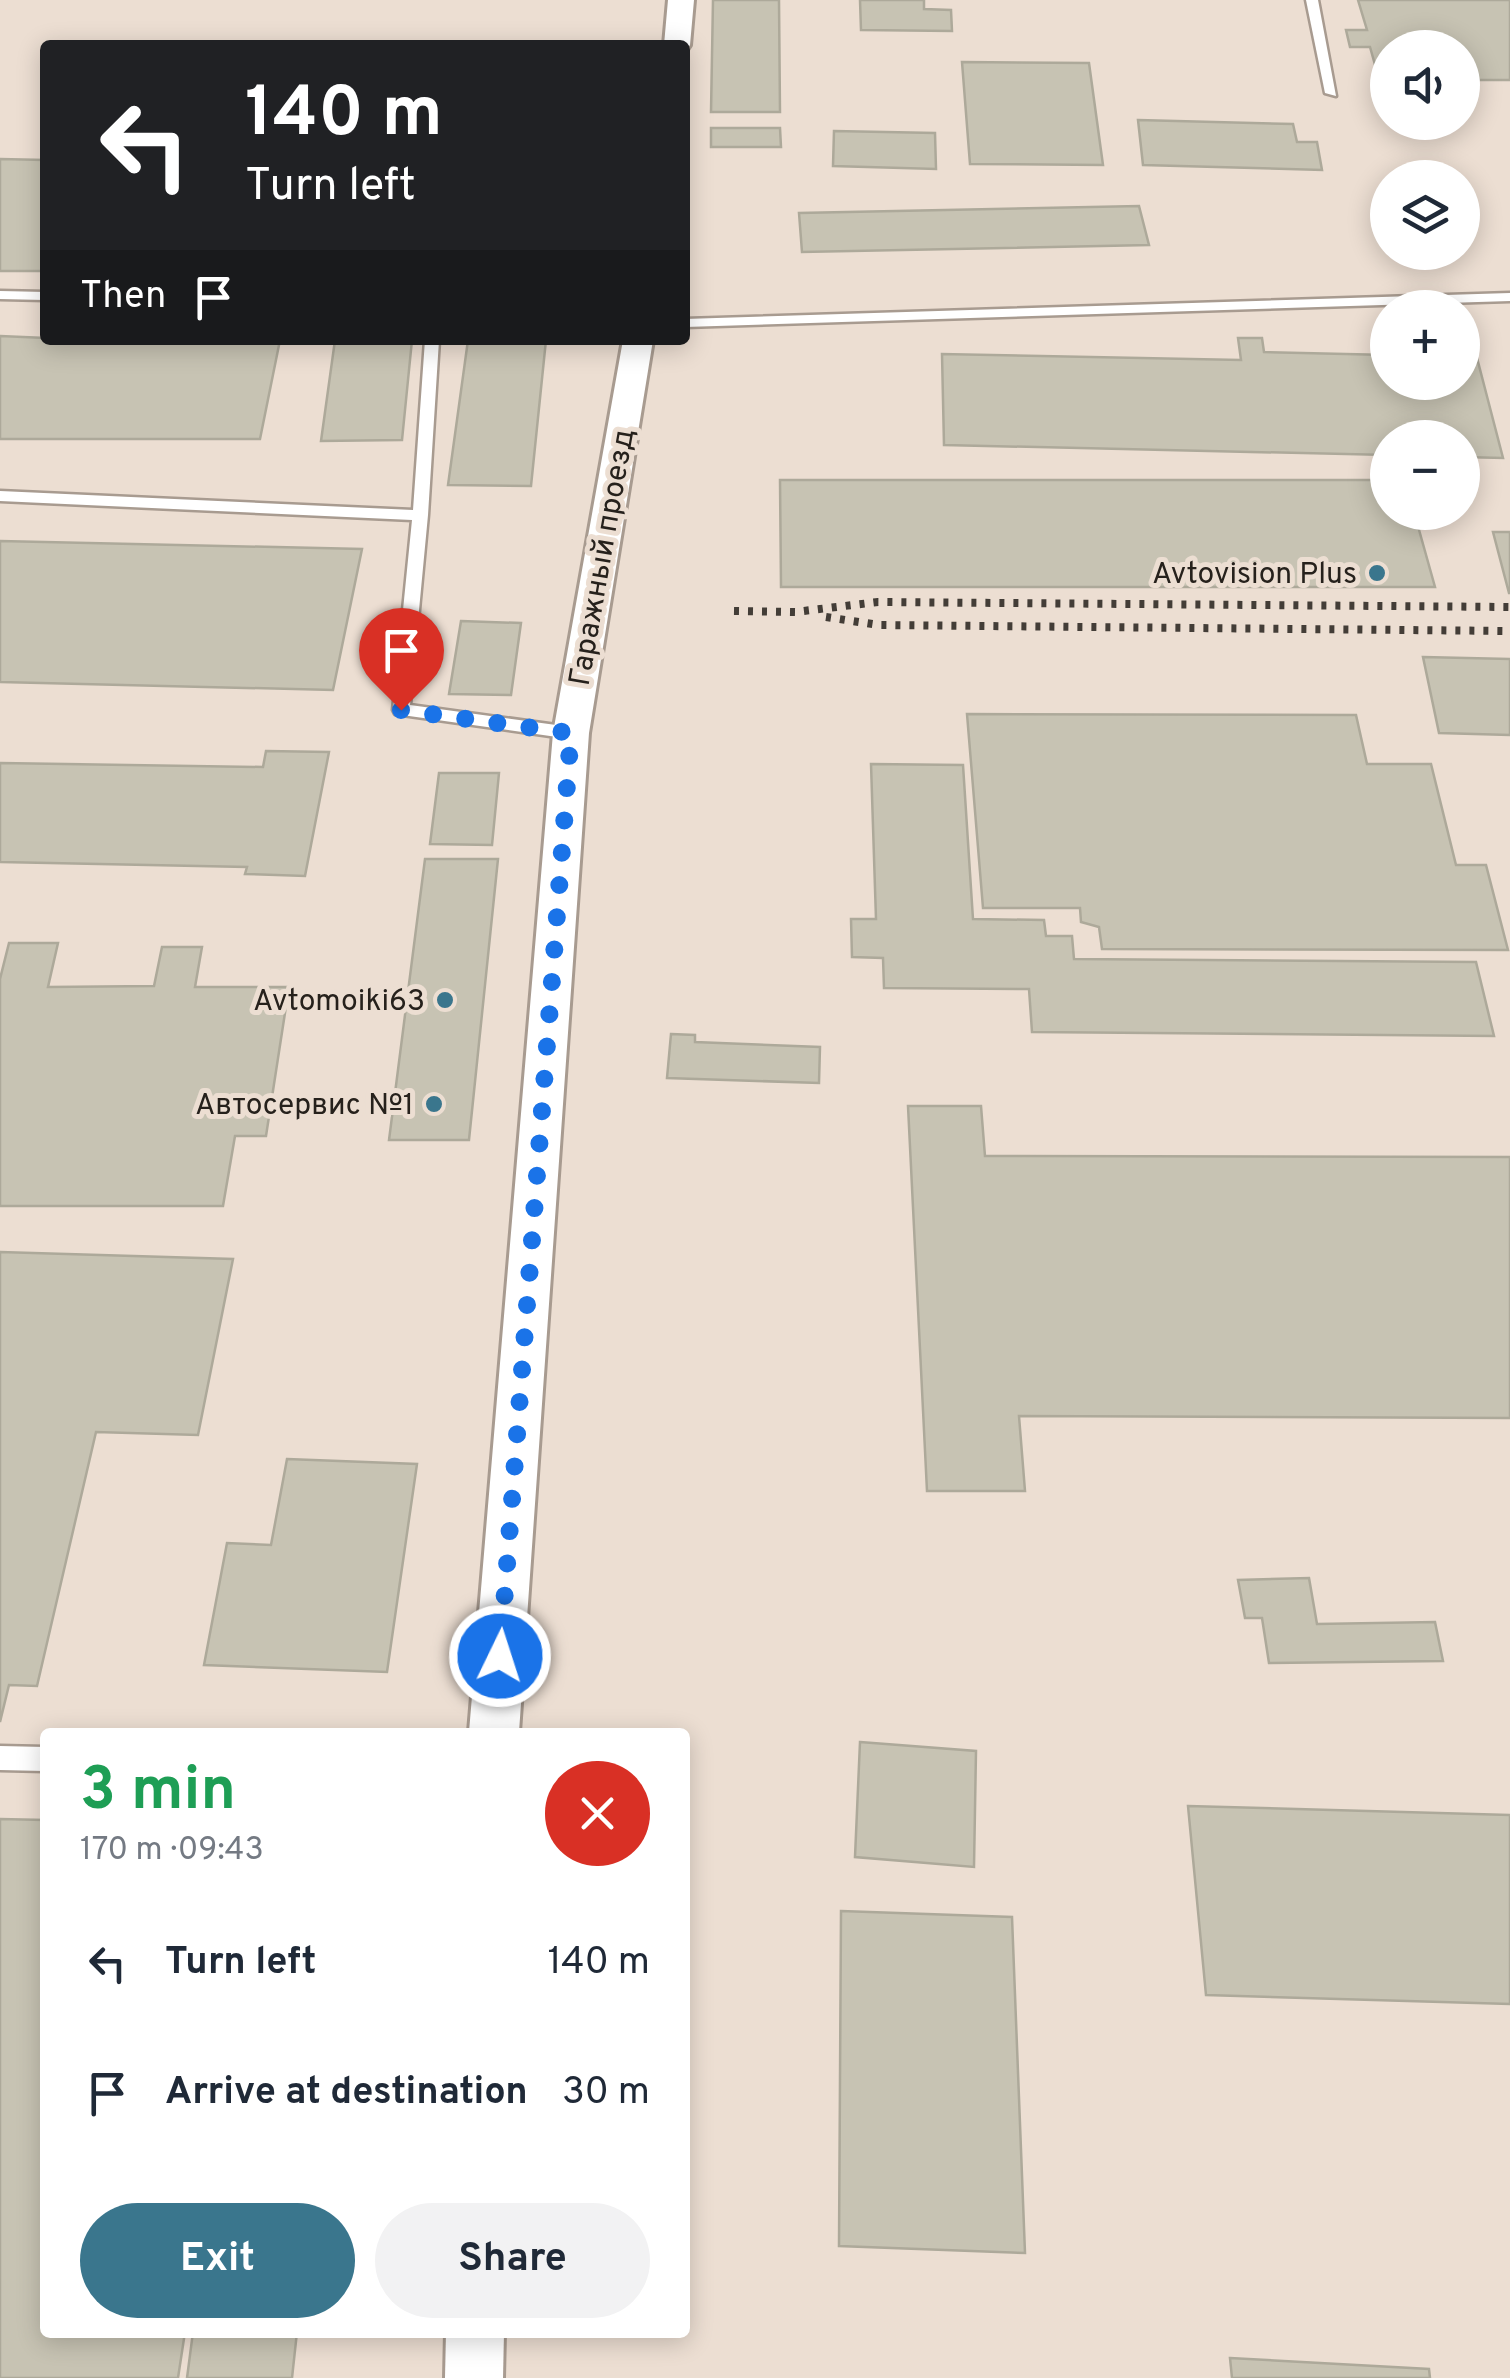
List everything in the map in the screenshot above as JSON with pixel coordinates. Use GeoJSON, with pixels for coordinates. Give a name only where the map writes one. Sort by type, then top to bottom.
{"type":"FeatureCollection","features":[{"type":"Feature","properties":{"kind":"street"},"geometry":{"type":"LineString","coordinates":[[677,40],[681,0]]}},
{"type":"Feature","properties":{"kind":"street","name":"Гаражный проезд"},"geometry":{"type":"LineString","coordinates":[[494,1728],[571,733],[637,345]]}},
{"type":"Feature","properties":{"kind":"street"},"geometry":{"type":"LineString","coordinates":[[474,2378],[475,2338]]}},
{"type":"Feature","properties":{"kind":"lane"},"geometry":{"type":"LineString","coordinates":[[1312,0],[1332,93]]}},
{"type":"Feature","properties":{"kind":"lane"},"geometry":{"type":"LineString","coordinates":[[0,295],[40,296]]}},
{"type":"Feature","properties":{"kind":"lane"},"geometry":{"type":"LineString","coordinates":[[690,323],[1510,297]]}},
{"type":"Feature","properties":{"kind":"lane"},"geometry":{"type":"LineString","coordinates":[[432,345],[401,710],[571,733]]}},
{"type":"Feature","properties":{"kind":"lane"},"geometry":{"type":"LineString","coordinates":[[0,496],[420,514]]}},
{"type":"Feature","properties":{"kind":"lane"},"geometry":{"type":"LineString","coordinates":[[0,1758],[40,1758]]}},
{"type":"Feature","properties":{"kind":"building"},"geometry":{"type":"Polygon","coordinates":[[[713,0],[779,0],[780,112],[711,112],[713,0]]]}},
{"type":"Feature","properties":{"kind":"building"},"geometry":{"type":"Polygon","coordinates":[[[860,0],[924,0],[924,9],[951,10],[952,31],[861,30],[860,0]]]}},
{"type":"Feature","properties":{"kind":"building"},"geometry":{"type":"Polygon","coordinates":[[[1358,0],[1510,0],[1510,80],[1480,80],[1480,30],[1370,30],[1370,47],[1350,47],[1346,30],[1367,30],[1358,0]]]}},
{"type":"Feature","properties":{"kind":"building"},"geometry":{"type":"Polygon","coordinates":[[[962,62],[1089,63],[1103,165],[970,164],[962,62]]]}},
{"type":"Feature","properties":{"kind":"building"},"geometry":{"type":"Polygon","coordinates":[[[1138,120],[1293,124],[1297,142],[1317,142],[1322,170],[1143,165],[1138,120]]]}},
{"type":"Feature","properties":{"kind":"building"},"geometry":{"type":"Polygon","coordinates":[[[711,128],[780,128],[781,147],[711,147],[711,128]]]}},
{"type":"Feature","properties":{"kind":"building"},"geometry":{"type":"Polygon","coordinates":[[[834,131],[935,133],[936,169],[833,166],[834,131]]]}},
{"type":"Feature","properties":{"kind":"building"},"geometry":{"type":"Polygon","coordinates":[[[0,159],[40,160],[40,271],[0,271],[0,159]]]}},
{"type":"Feature","properties":{"kind":"building"},"geometry":{"type":"Polygon","coordinates":[[[1139,206],[1149,245],[802,252],[799,213],[1139,206]]]}},
{"type":"Feature","properties":{"kind":"building"},"geometry":{"type":"Polygon","coordinates":[[[0,336],[40,338],[40,345],[279,345],[260,439],[0,439],[0,336]]]}},
{"type":"Feature","properties":{"kind":"building"},"geometry":{"type":"Polygon","coordinates":[[[1238,338],[1262,338],[1264,352],[1370,355],[1370,400],[1480,400],[1480,369],[1503,458],[1480,457],[1480,420],[1370,420],[1370,455],[944,445],[942,354],[1241,360],[1238,338]]]}},
{"type":"Feature","properties":{"kind":"building"},"geometry":{"type":"Polygon","coordinates":[[[334,345],[412,345],[402,440],[321,441],[334,345]]]}},
{"type":"Feature","properties":{"kind":"building"},"geometry":{"type":"Polygon","coordinates":[[[467,345],[545,345],[531,486],[448,485],[467,345]]]}},
{"type":"Feature","properties":{"kind":"building"},"geometry":{"type":"Polygon","coordinates":[[[780,480],[1370,480],[1370,530],[1419,530],[1435,587],[781,587],[780,480]]]}},
{"type":"Feature","properties":{"kind":"building"},"geometry":{"type":"Polygon","coordinates":[[[1493,532],[1510,532],[1510,593],[1509,593],[1493,532]]]}},
{"type":"Feature","properties":{"kind":"building"},"geometry":{"type":"Polygon","coordinates":[[[0,541],[362,549],[333,690],[0,682],[0,541]]]}},
{"type":"Feature","properties":{"kind":"building"},"geometry":{"type":"Polygon","coordinates":[[[461,621],[521,623],[511,695],[449,694],[461,621]]]}},
{"type":"Feature","properties":{"kind":"building"},"geometry":{"type":"Polygon","coordinates":[[[1423,657],[1510,659],[1510,735],[1439,733],[1423,657]]]}},
{"type":"Feature","properties":{"kind":"building"},"geometry":{"type":"Polygon","coordinates":[[[967,714],[1356,715],[1367,764],[1431,764],[1456,865],[1486,865],[1508,950],[1102,949],[1099,927],[1081,922],[1080,908],[983,908],[967,714]]]}},
{"type":"Feature","properties":{"kind":"building"},"geometry":{"type":"Polygon","coordinates":[[[266,751],[329,752],[305,876],[245,874],[247,867],[0,862],[0,763],[263,767],[266,751]]]}},
{"type":"Feature","properties":{"kind":"building"},"geometry":{"type":"Polygon","coordinates":[[[871,764],[963,765],[973,919],[1044,920],[1046,936],[1072,936],[1074,959],[1476,962],[1494,1036],[1032,1032],[1029,989],[884,988],[883,958],[852,957],[851,919],[876,919],[871,764]]]}},
{"type":"Feature","properties":{"kind":"building"},"geometry":{"type":"Polygon","coordinates":[[[439,773],[499,773],[492,845],[430,844],[439,773]]]}},
{"type":"Feature","properties":{"kind":"building","name":"Avtomoiki63"},"geometry":{"type":"Polygon","coordinates":[[[425,859],[498,859],[469,1140],[389,1140],[425,859]]]}},
{"type":"Feature","properties":{"kind":"building"},"geometry":{"type":"Polygon","coordinates":[[[9,943],[58,943],[48,987],[154,986],[162,947],[202,947],[195,987],[289,987],[266,1136],[235,1136],[223,1206],[0,1206],[0,979],[9,943]]]}},
{"type":"Feature","properties":{"kind":"building"},"geometry":{"type":"Polygon","coordinates":[[[671,1034],[695,1035],[695,1042],[820,1047],[819,1083],[667,1078],[671,1034]]]}},
{"type":"Feature","properties":{"kind":"building"},"geometry":{"type":"Polygon","coordinates":[[[908,1106],[981,1106],[985,1156],[1510,1157],[1510,1418],[1019,1416],[1025,1491],[927,1491],[908,1106]]]}},
{"type":"Feature","properties":{"kind":"building"},"geometry":{"type":"Polygon","coordinates":[[[0,1252],[233,1259],[198,1435],[96,1432],[37,1686],[9,1685],[0,1722],[0,1252]]]}},
{"type":"Feature","properties":{"kind":"building"},"geometry":{"type":"Polygon","coordinates":[[[287,1459],[417,1464],[387,1672],[204,1665],[227,1543],[271,1545],[287,1459]]]}},
{"type":"Feature","properties":{"kind":"building"},"geometry":{"type":"Polygon","coordinates":[[[1309,1578],[1317,1624],[1435,1622],[1443,1661],[1269,1663],[1262,1618],[1245,1618],[1238,1580],[1309,1578]]]}},
{"type":"Feature","properties":{"kind":"building"},"geometry":{"type":"Polygon","coordinates":[[[860,1742],[976,1751],[974,1867],[855,1857],[860,1742]]]}},
{"type":"Feature","properties":{"kind":"building"},"geometry":{"type":"Polygon","coordinates":[[[1188,1806],[1510,1815],[1510,2004],[1206,1995],[1188,1806]]]}},
{"type":"Feature","properties":{"kind":"building"},"geometry":{"type":"Polygon","coordinates":[[[0,1819],[40,1820],[40,2338],[184,2338],[178,2378],[0,2378],[0,1819]]]}},
{"type":"Feature","properties":{"kind":"building"},"geometry":{"type":"Polygon","coordinates":[[[841,1911],[1012,1917],[1025,2253],[839,2246],[841,1911]]]}},
{"type":"Feature","properties":{"kind":"building"},"geometry":{"type":"Polygon","coordinates":[[[192,2338],[296,2338],[292,2378],[187,2378],[192,2338]]]}},
{"type":"Feature","properties":{"kind":"building"},"geometry":{"type":"Polygon","coordinates":[[[1230,2358],[1429,2369],[1430,2378],[1232,2378],[1230,2358]]]}},
{"type":"Feature","properties":{"kind":"railway"},"geometry":{"type":"LineString","coordinates":[[734,611],[795,612],[878,602],[1510,607]]}},
{"type":"Feature","properties":{"kind":"railway"},"geometry":{"type":"LineString","coordinates":[[826,617],[879,625],[1510,631]]}},
{"type":"Feature","properties":{"kind":"place","name":"Avtovision Plus"},"geometry":{"type":"Point","coordinates":[1377,573]}},
{"type":"Feature","properties":{"kind":"place","name":"Avtomoiki63"},"geometry":{"type":"Point","coordinates":[445,1000]}},
{"type":"Feature","properties":{"kind":"place","name":"Автосервис №1"},"geometry":{"type":"Point","coordinates":[434,1104]}},
{"type":"Feature","properties":{"kind":"route"},"geometry":{"type":"LineString","coordinates":[[401,710],[571,733],[500,1656]]}}]}
